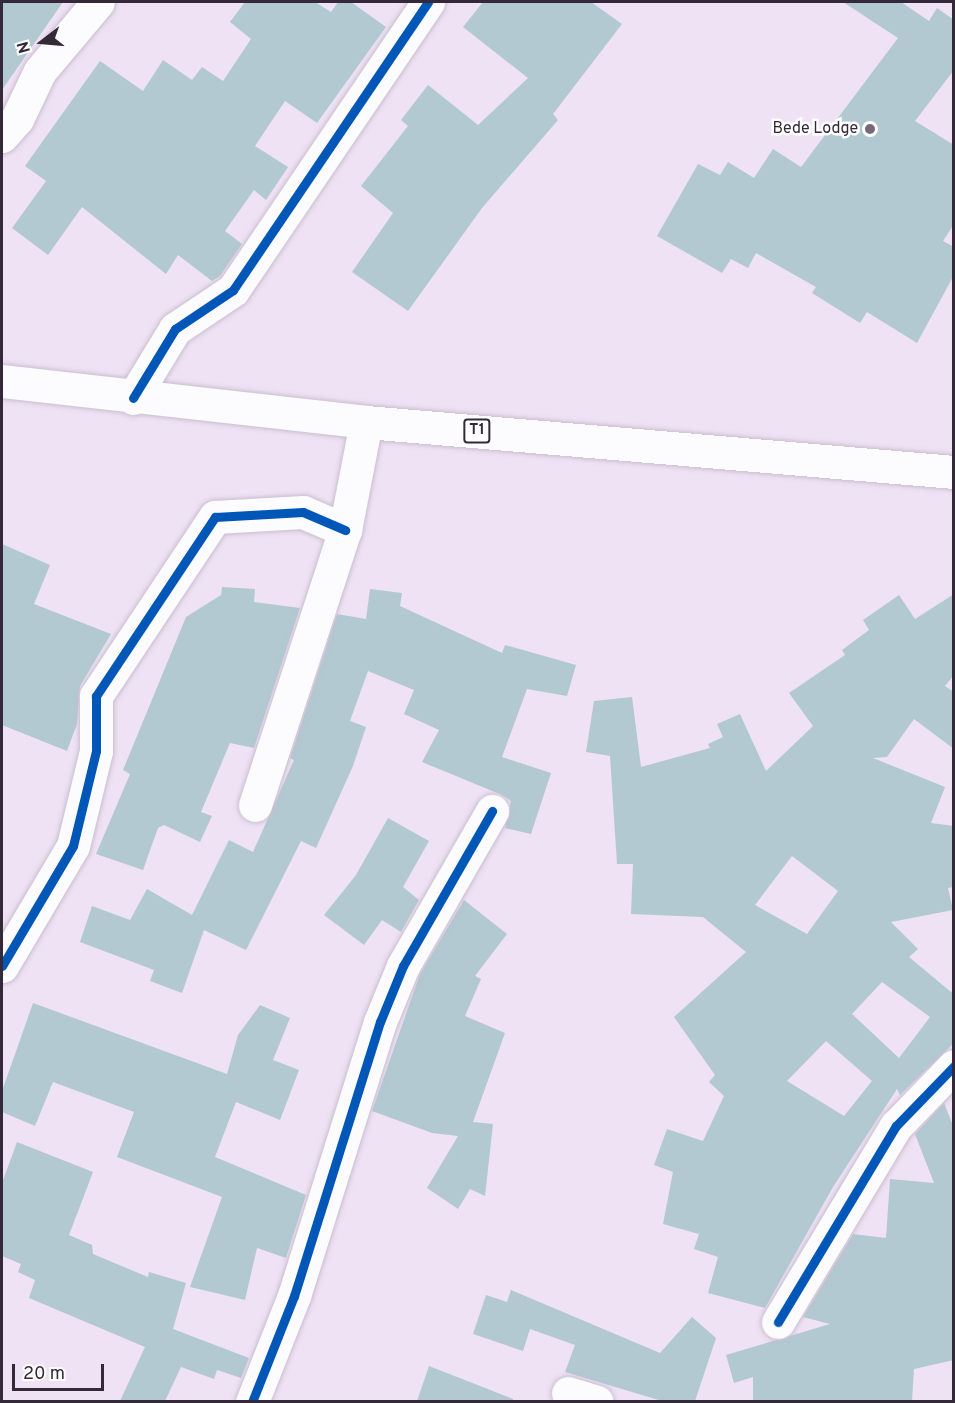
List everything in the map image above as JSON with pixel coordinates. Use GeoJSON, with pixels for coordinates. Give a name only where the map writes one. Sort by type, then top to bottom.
{"type":"FeatureCollection","features":[{"type":"Feature","properties":{"kind":"main road"},"geometry":{"type":"LineString","coordinates":[[2,136],[17,119],[40,71],[98,2]]}},
{"type":"Feature","properties":{"kind":"main road"},"geometry":{"type":"LineString","coordinates":[[133,398],[175,329],[233,290],[428,2]]}},
{"type":"Feature","properties":{"kind":"main road","name":"T1"},"geometry":{"type":"LineString","coordinates":[[2,381],[133,398],[366,422],[954,472]]}},
{"type":"Feature","properties":{"kind":"main road"},"geometry":{"type":"LineString","coordinates":[[255,805],[345,530],[366,422]]}},
{"type":"Feature","properties":{"kind":"main road"},"geometry":{"type":"LineString","coordinates":[[6,947],[73,846],[96,751],[96,696],[215,518],[303,512],[345,530]]}},
{"type":"Feature","properties":{"kind":"main road"},"geometry":{"type":"LineString","coordinates":[[252,1401],[294,1296],[380,1022],[403,966],[492,812]]}},
{"type":"Feature","properties":{"kind":"main road"},"geometry":{"type":"LineString","coordinates":[[778,1322],[896,1126],[954,1066]]}},
{"type":"Feature","properties":{"kind":"building"},"geometry":{"type":"Polygon","coordinates":[[[2,2],[63,2],[2,90],[2,2]]]}},
{"type":"Feature","properties":{"kind":"building"},"geometry":{"type":"Polygon","coordinates":[[[245,2],[315,2],[331,12],[338,2],[351,2],[386,27],[317,123],[285,101],[255,146],[288,167],[266,200],[254,190],[225,231],[242,244],[220,276],[212,281],[178,255],[166,274],[82,207],[48,255],[12,228],[46,181],[25,166],[100,61],[143,91],[163,60],[192,80],[202,67],[223,81],[251,39],[230,22],[245,2]]]}},
{"type":"Feature","properties":{"kind":"building"},"geometry":{"type":"Polygon","coordinates":[[[483,2],[591,2],[622,24],[553,114],[558,120],[482,208],[408,311],[352,272],[393,213],[361,186],[408,126],[401,120],[428,85],[478,125],[528,78],[463,27],[483,2]]]}},
{"type":"Feature","properties":{"kind":"building"},"geometry":{"type":"Polygon","coordinates":[[[843,2],[901,2],[929,21],[937,8],[954,20],[954,70],[915,121],[954,145],[954,224],[943,241],[954,247],[954,275],[917,343],[867,312],[860,323],[812,293],[816,287],[756,253],[748,268],[731,259],[722,273],[657,236],[698,164],[720,175],[728,162],[754,178],[773,149],[801,167],[898,38],[843,2]]]}},
{"type":"Feature","properties":{"kind":"building"},"geometry":{"type":"Polygon","coordinates":[[[2,544],[50,565],[34,604],[111,634],[80,686],[77,724],[67,751],[2,725],[2,544]]]}},
{"type":"Feature","properties":{"kind":"building"},"geometry":{"type":"Polygon","coordinates":[[[222,587],[255,589],[254,602],[300,608],[254,748],[230,743],[201,812],[212,816],[200,842],[164,825],[158,828],[143,870],[96,854],[130,774],[123,770],[186,617],[221,595],[222,587]]]}},
{"type":"Feature","properties":{"kind":"building"},"geometry":{"type":"Polygon","coordinates":[[[370,589],[402,593],[400,606],[502,653],[505,645],[576,665],[567,696],[527,689],[502,757],[551,773],[531,834],[505,828],[511,801],[502,795],[422,762],[439,730],[404,714],[414,690],[368,671],[350,721],[366,727],[353,766],[316,848],[301,841],[246,950],[204,930],[182,993],[150,981],[154,970],[80,942],[92,906],[130,920],[147,889],[192,915],[229,840],[253,852],[294,760],[290,758],[337,614],[366,619],[370,589]]]}},
{"type":"Feature","properties":{"kind":"building"},"geometry":{"type":"Polygon","coordinates":[[[954,594],[954,675],[945,686],[954,692],[954,749],[914,719],[887,757],[873,758],[945,787],[931,823],[954,826],[954,887],[948,888],[953,910],[891,922],[918,949],[909,957],[951,992],[954,989],[954,1043],[900,1095],[897,1089],[833,1187],[765,1308],[708,1293],[718,1257],[694,1249],[699,1234],[663,1224],[673,1172],[654,1165],[667,1129],[703,1141],[724,1096],[709,1082],[715,1075],[674,1017],[746,952],[703,917],[631,914],[633,864],[617,864],[610,756],[586,752],[594,701],[632,697],[641,767],[710,748],[708,744],[723,737],[717,724],[740,714],[766,771],[813,726],[789,693],[845,655],[842,650],[869,630],[863,620],[899,595],[915,619],[954,594]],[[792,856],[755,905],[807,934],[838,891],[792,856]],[[882,982],[852,1014],[899,1058],[930,1017],[882,982]],[[826,1041],[787,1081],[844,1116],[872,1081],[826,1041]]]}},
{"type":"Feature","properties":{"kind":"building"},"geometry":{"type":"Polygon","coordinates":[[[388,818],[429,841],[403,887],[419,900],[401,932],[382,920],[364,945],[324,915],[356,875],[388,818]]]}},
{"type":"Feature","properties":{"kind":"building"},"geometry":{"type":"Polygon","coordinates":[[[464,900],[507,934],[475,976],[481,979],[465,1016],[505,1033],[473,1122],[493,1124],[485,1196],[470,1189],[458,1209],[427,1188],[458,1136],[432,1133],[372,1111],[420,974],[464,900]]]}},
{"type":"Feature","properties":{"kind":"building"},"geometry":{"type":"Polygon","coordinates":[[[33,1003],[227,1074],[238,1035],[260,1005],[290,1018],[273,1060],[299,1070],[280,1120],[236,1102],[215,1157],[306,1195],[286,1258],[257,1248],[245,1300],[190,1287],[222,1197],[117,1157],[134,1112],[53,1082],[35,1126],[2,1112],[2,1091],[33,1003]]]}},
{"type":"Feature","properties":{"kind":"building"},"geometry":{"type":"Polygon","coordinates":[[[944,1103],[954,1128],[954,1360],[914,1369],[912,1401],[753,1401],[753,1377],[734,1383],[726,1355],[830,1324],[803,1317],[853,1234],[886,1238],[890,1179],[934,1183],[915,1134],[944,1103]]]}},
{"type":"Feature","properties":{"kind":"building"},"geometry":{"type":"Polygon","coordinates":[[[17,1142],[93,1172],[69,1235],[92,1245],[93,1254],[148,1277],[149,1272],[186,1283],[173,1329],[249,1358],[241,1378],[217,1370],[214,1379],[181,1367],[165,1401],[120,1401],[145,1347],[29,1298],[35,1280],[18,1272],[21,1264],[2,1256],[2,1183],[17,1142]]]}},
{"type":"Feature","properties":{"kind":"building"},"geometry":{"type":"Polygon","coordinates":[[[511,1290],[660,1353],[692,1317],[716,1338],[695,1401],[662,1401],[565,1372],[575,1345],[530,1329],[523,1351],[473,1334],[486,1295],[507,1302],[511,1290]]]}},
{"type":"Feature","properties":{"kind":"building"},"geometry":{"type":"Polygon","coordinates":[[[429,1366],[513,1399],[513,1401],[417,1401],[429,1366]]]}},
{"type":"Feature","properties":{"kind":"cycle path"},"geometry":{"type":"LineString","coordinates":[[133,398],[175,329],[233,290],[428,2]]}},
{"type":"Feature","properties":{"kind":"cycle path"},"geometry":{"type":"LineString","coordinates":[[2,966],[73,846],[96,751],[96,696],[215,517],[303,512],[345,530]]}},
{"type":"Feature","properties":{"kind":"cycle path"},"geometry":{"type":"LineString","coordinates":[[252,1402],[294,1296],[380,1022],[403,966],[492,811]]}},
{"type":"Feature","properties":{"kind":"cycle path"},"geometry":{"type":"LineString","coordinates":[[778,1322],[896,1126],[954,1066]]}},
{"type":"Feature","properties":{"kind":"place","name":"Bede Lodge"},"geometry":{"type":"Point","coordinates":[870,129]}}]}
